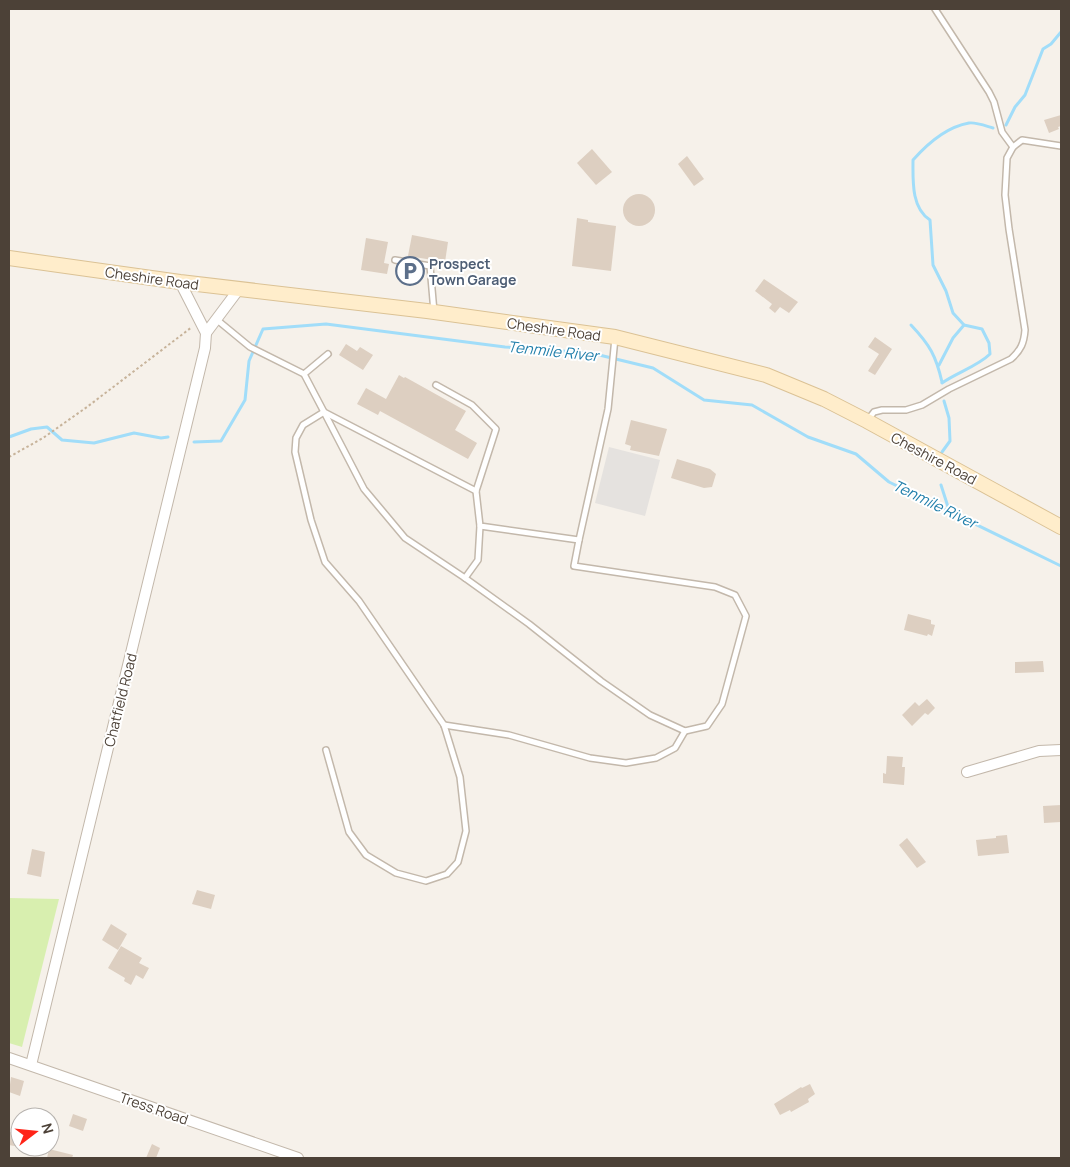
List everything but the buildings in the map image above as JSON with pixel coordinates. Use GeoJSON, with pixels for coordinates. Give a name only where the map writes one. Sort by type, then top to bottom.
{"type":"FeatureCollection","features":[{"type":"Feature","properties":{"kind":"main road","name":"Cheshire Road"},"geometry":{"type":"LineString","coordinates":[[9,258],[239,290],[434,312],[614,344],[766,375],[824,399],[867,421],[1061,527]]}},
{"type":"Feature","properties":{"kind":"street"},"geometry":{"type":"LineString","coordinates":[[180,282],[206,333]]}},
{"type":"Feature","properties":{"kind":"street","name":"Chatfield Road"},"geometry":{"type":"LineString","coordinates":[[31,1065],[205,348],[206,333],[239,290]]}},
{"type":"Feature","properties":{"kind":"street"},"geometry":{"type":"LineString","coordinates":[[967,772],[1032,752],[1061,750]]}},
{"type":"Feature","properties":{"kind":"street","name":"Tress Road"},"geometry":{"type":"LineString","coordinates":[[9,1058],[298,1158]]}},
{"type":"Feature","properties":{"kind":"lane"},"geometry":{"type":"LineString","coordinates":[[935,9],[989,92],[994,102],[1002,132],[1013,147]]}},
{"type":"Feature","properties":{"kind":"lane"},"geometry":{"type":"LineString","coordinates":[[867,421],[874,412],[906,410],[922,405],[957,385],[1011,359],[1018,352],[1024,343],[1025,330],[1008,229],[1005,195],[1007,158],[1017,142],[1022,140],[1061,146]]}},
{"type":"Feature","properties":{"kind":"lane"},"geometry":{"type":"LineString","coordinates":[[395,260],[430,266],[434,312]]}},
{"type":"Feature","properties":{"kind":"lane"},"geometry":{"type":"LineString","coordinates":[[216,319],[250,347],[304,374],[364,489],[405,538],[529,624],[600,681],[650,715],[685,731],[707,726],[722,704],[746,616],[735,595],[715,587],[574,566],[608,409],[614,344]]}},
{"type":"Feature","properties":{"kind":"lane"},"geometry":{"type":"LineString","coordinates":[[304,374],[328,354]]}},
{"type":"Feature","properties":{"kind":"lane"},"geometry":{"type":"LineString","coordinates":[[436,385],[472,405],[496,429],[476,490],[480,526],[478,560],[465,578]]}},
{"type":"Feature","properties":{"kind":"lane"},"geometry":{"type":"LineString","coordinates":[[324,412],[476,490]]}},
{"type":"Feature","properties":{"kind":"lane"},"geometry":{"type":"LineString","coordinates":[[324,412],[303,425],[296,438],[295,452],[311,520],[326,562],[359,601],[444,725],[460,777],[466,831],[458,862],[447,874],[426,881],[396,873],[366,855],[349,832],[326,750]]}},
{"type":"Feature","properties":{"kind":"lane"},"geometry":{"type":"LineString","coordinates":[[480,526],[579,540]]}},
{"type":"Feature","properties":{"kind":"lane"},"geometry":{"type":"LineString","coordinates":[[444,725],[508,735],[590,758],[626,763],[656,758],[669,752],[675,748],[685,731]]}},
{"type":"Feature","properties":{"kind":"path"},"geometry":{"type":"LineString","coordinates":[[9,457],[43,438],[87,408],[200,320]]}},
{"type":"Feature","properties":{"kind":"green space"},"geometry":{"type":"Polygon","coordinates":[[[9,898],[59,899],[22,1047],[9,1043],[9,898]]]}},
{"type":"Feature","properties":{"kind":"shaded area"},"geometry":{"type":"Polygon","coordinates":[[[609,447],[660,460],[645,516],[595,503],[609,447]]]}},
{"type":"Feature","properties":{"kind":"waterway"},"geometry":{"type":"LineString","coordinates":[[1006,125],[1015,107],[1025,95],[1043,49],[1051,44],[1061,32]]}},
{"type":"Feature","properties":{"kind":"waterway"},"geometry":{"type":"LineString","coordinates":[[942,383],[990,354],[989,343],[982,329],[964,325],[953,313],[946,291],[933,265],[930,220],[924,215],[916,201],[913,185],[913,160],[931,142],[953,128],[969,123],[993,128]]}},
{"type":"Feature","properties":{"kind":"waterway","name":"Tenmile River"},"geometry":{"type":"LineString","coordinates":[[194,442],[221,441],[245,400],[249,361],[263,329],[326,324],[505,347],[591,353],[653,368],[704,400],[752,405],[808,437],[856,454],[889,482],[1061,566]]}},
{"type":"Feature","properties":{"kind":"waterway"},"geometry":{"type":"LineString","coordinates":[[911,325],[931,351],[942,382]]}},
{"type":"Feature","properties":{"kind":"waterway"},"geometry":{"type":"LineString","coordinates":[[939,365],[953,338],[964,325]]}},
{"type":"Feature","properties":{"kind":"waterway"},"geometry":{"type":"LineString","coordinates":[[942,452],[950,441],[949,418],[944,401]]}},
{"type":"Feature","properties":{"kind":"waterway","name":"Tenmile River"},"geometry":{"type":"LineString","coordinates":[[9,437],[31,429],[47,427],[62,440],[94,443],[134,433],[161,438],[168,437]]}},
{"type":"Feature","properties":{"kind":"waterway"},"geometry":{"type":"LineString","coordinates":[[941,485],[950,513]]}},
{"type":"Feature","properties":{"kind":"place","name":"Prospect Town Garage"},"geometry":{"type":"Point","coordinates":[410,271]}}]}
